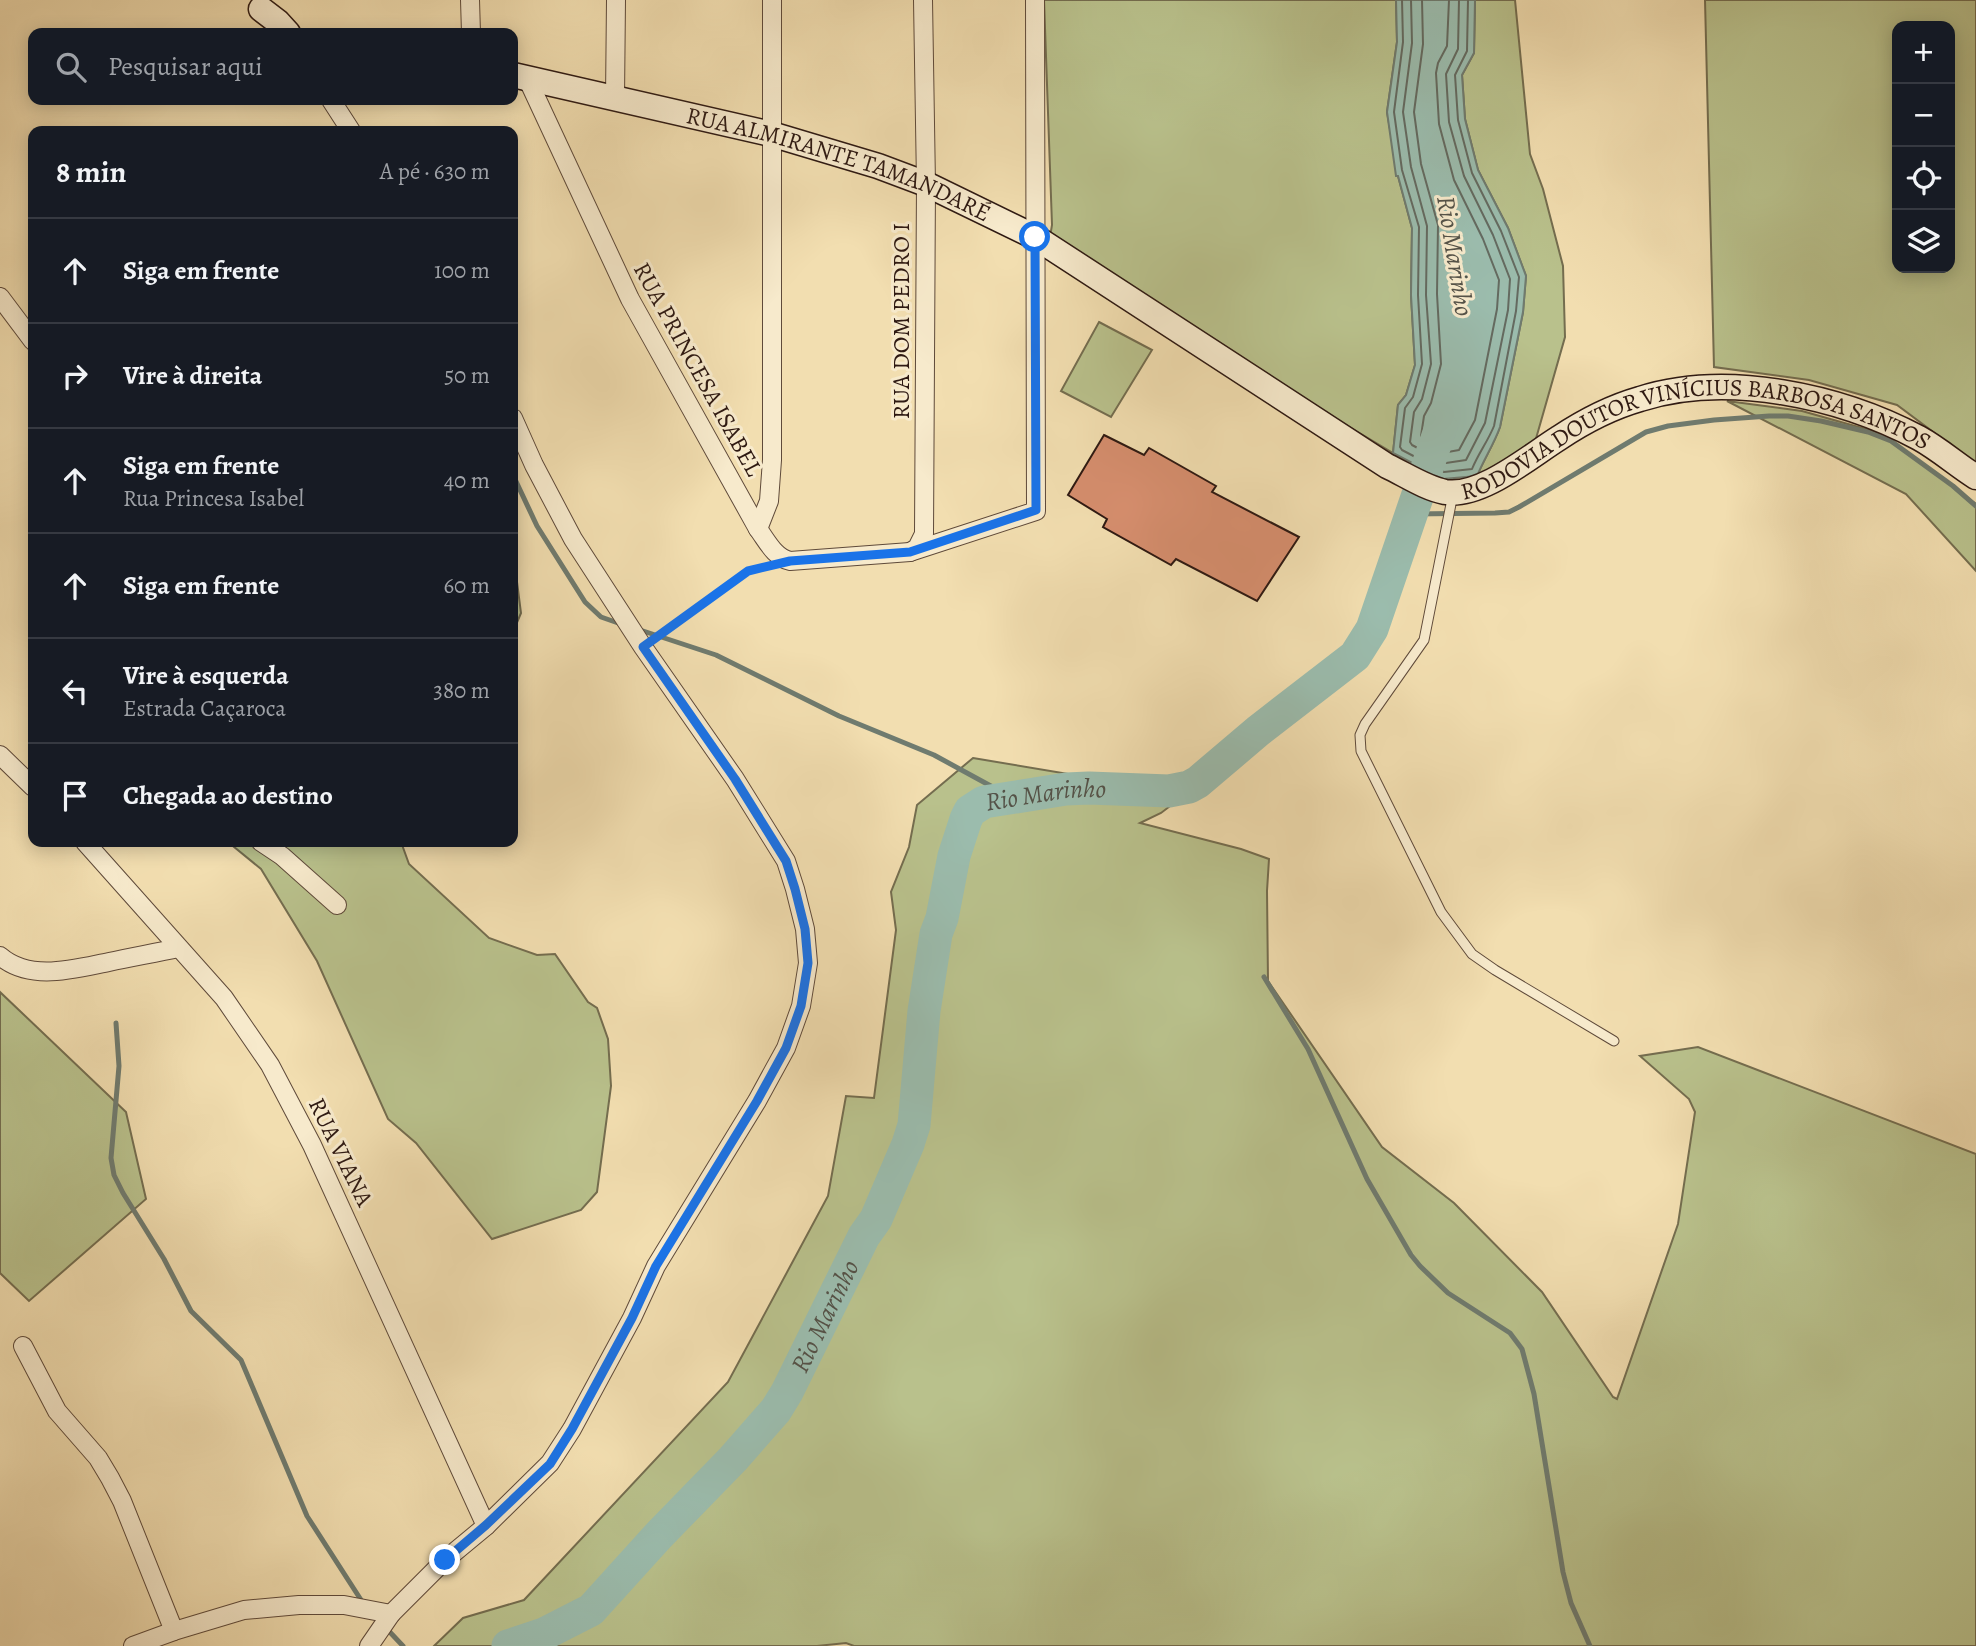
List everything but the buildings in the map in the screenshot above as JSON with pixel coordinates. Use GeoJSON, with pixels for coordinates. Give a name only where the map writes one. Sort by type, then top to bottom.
{"type":"FeatureCollection","features":[{"type":"Feature","properties":{"kind":"main road","name":"RUA ALMIRANTE TAMANDARÉ"},"geometry":{"type":"LineString","coordinates":[[520,77],[771,134],[878,166],[926,184],[1035,237],[1387,466],[1427,486],[1450,492]]}},
{"type":"Feature","properties":{"kind":"main road","name":"RODOVIA DOUTOR VINÍCIUS BARBOSA SANTOS"},"geometry":{"type":"LineString","coordinates":[[1450,492],[1473,489],[1499,477],[1559,438],[1640,399],[1684,389],[1725,387],[1818,398],[1872,416],[1921,439],[1976,477]]}},
{"type":"Feature","properties":{"kind":"street"},"geometry":{"type":"LineString","coordinates":[[470,0],[471,28]]}},
{"type":"Feature","properties":{"kind":"street"},"geometry":{"type":"LineString","coordinates":[[615,98],[616,0]]}},
{"type":"Feature","properties":{"kind":"street"},"geometry":{"type":"LineString","coordinates":[[758,529],[769,501],[772,483],[772,0]]}},
{"type":"Feature","properties":{"kind":"street","name":"RUA DOM PEDRO I"},"geometry":{"type":"LineString","coordinates":[[910,552],[921,542],[924,534],[926,184],[923,0]]}},
{"type":"Feature","properties":{"kind":"street"},"geometry":{"type":"LineString","coordinates":[[790,561],[910,552],[1036,510],[1035,0]]}},
{"type":"Feature","properties":{"kind":"street","name":"RUA PRINCESA ISABEL"},"geometry":{"type":"LineString","coordinates":[[520,77],[630,299],[758,529],[779,557],[790,561]]}},
{"type":"Feature","properties":{"kind":"street"},"geometry":{"type":"LineString","coordinates":[[334,105],[348,126]]}},
{"type":"Feature","properties":{"kind":"street"},"geometry":{"type":"LineString","coordinates":[[0,297],[28,334]]}},
{"type":"Feature","properties":{"kind":"street"},"geometry":{"type":"LineString","coordinates":[[369,1646],[391,1614],[445,1560],[550,1464],[632,1318],[656,1266],[757,1101],[786,1048],[801,1006],[808,963],[805,929],[786,861],[735,779],[638,640],[573,540],[518,429]]}},
{"type":"Feature","properties":{"kind":"street"},"geometry":{"type":"LineString","coordinates":[[0,755],[28,782]]}},
{"type":"Feature","properties":{"kind":"street","name":"RUA VIANA"},"geometry":{"type":"LineString","coordinates":[[89,847],[223,998],[270,1065],[312,1145],[486,1525]]}},
{"type":"Feature","properties":{"kind":"street"},"geometry":{"type":"LineString","coordinates":[[268,847],[337,905]]}},
{"type":"Feature","properties":{"kind":"street"},"geometry":{"type":"LineString","coordinates":[[0,956],[33,971],[60,972],[178,948]]}},
{"type":"Feature","properties":{"kind":"street"},"geometry":{"type":"LineString","coordinates":[[23,1346],[57,1410],[98,1458],[110,1478],[122,1501],[174,1631]]}},
{"type":"Feature","properties":{"kind":"street"},"geometry":{"type":"LineString","coordinates":[[133,1646],[244,1610],[299,1605],[344,1605],[391,1614]]}},
{"type":"Feature","properties":{"kind":"lane"},"geometry":{"type":"LineString","coordinates":[[1450,492],[1424,640],[1365,724],[1360,735],[1361,751],[1441,912],[1472,954],[1614,1041]]}},
{"type":"Feature","properties":{"kind":"path"},"geometry":{"type":"LineString","coordinates":[[638,640],[748,571],[790,561]]}},
{"type":"Feature","properties":{"kind":"green space"},"geometry":{"type":"Polygon","coordinates":[[[1044,0],[1396,0],[1397,42],[1387,112],[1398,176],[1412,228],[1411,295],[1415,365],[1406,395],[1398,405],[1393,453],[1163,316],[1050,237],[1052,225],[1044,0]]]}},
{"type":"Feature","properties":{"kind":"green space"},"geometry":{"type":"Polygon","coordinates":[[[1475,0],[1515,0],[1530,154],[1543,189],[1563,266],[1565,337],[1533,449],[1477,476],[1500,427],[1523,312],[1526,276],[1508,228],[1478,170],[1465,119],[1462,75],[1474,53],[1475,0]]]}},
{"type":"Feature","properties":{"kind":"green space"},"geometry":{"type":"Polygon","coordinates":[[[1705,0],[1976,0],[1976,464],[1897,405],[1809,380],[1714,367],[1705,0]]]}},
{"type":"Feature","properties":{"kind":"green space"},"geometry":{"type":"Polygon","coordinates":[[[1099,322],[1152,350],[1111,417],[1061,391],[1099,322]]]}},
{"type":"Feature","properties":{"kind":"green space"},"geometry":{"type":"Polygon","coordinates":[[[1727,401],[1802,411],[1883,434],[1976,504],[1976,571],[1906,494],[1727,401]]]}},
{"type":"Feature","properties":{"kind":"green space"},"geometry":{"type":"Polygon","coordinates":[[[518,590],[521,613],[518,620],[518,590]]]}},
{"type":"Feature","properties":{"kind":"green space"},"geometry":{"type":"Polygon","coordinates":[[[973,758],[1128,784],[1199,784],[1161,813],[1140,823],[1241,849],[1269,859],[1268,981],[1382,1147],[1454,1203],[1542,1292],[1613,1397],[1617,1399],[1678,1224],[1695,1112],[1689,1099],[1640,1056],[1698,1047],[1976,1154],[1976,1646],[854,1646],[846,1643],[817,1646],[434,1646],[463,1618],[524,1600],[728,1382],[828,1196],[846,1096],[874,1098],[896,930],[891,892],[909,847],[917,805],[973,758]]]}},
{"type":"Feature","properties":{"kind":"green space"},"geometry":{"type":"Polygon","coordinates":[[[234,847],[403,847],[409,864],[489,938],[537,955],[555,954],[588,1002],[597,1008],[608,1039],[611,1086],[597,1192],[581,1210],[492,1239],[416,1143],[388,1119],[317,961],[261,869],[234,847]]]}},
{"type":"Feature","properties":{"kind":"green space"},"geometry":{"type":"Polygon","coordinates":[[[0,992],[126,1112],[146,1199],[29,1301],[0,1273],[0,992]]]}},
{"type":"Feature","properties":{"kind":"water"},"geometry":{"type":"Polygon","coordinates":[[[1396,0],[1475,0],[1474,53],[1462,75],[1465,119],[1478,170],[1508,228],[1526,276],[1523,312],[1500,427],[1477,476],[1443,479],[1393,453],[1398,405],[1406,395],[1415,365],[1411,295],[1412,228],[1396,176],[1387,112],[1397,42],[1396,0]]]}},
{"type":"Feature","properties":{"kind":"waterway"},"geometry":{"type":"LineString","coordinates":[[1412,514],[1509,512],[1646,432],[1714,420],[1769,416],[1821,421],[1868,432],[1891,441],[1976,506]]}},
{"type":"Feature","properties":{"kind":"waterway","name":"Rio Marinho"},"geometry":{"type":"LineString","coordinates":[[508,1646],[544,1634],[591,1610],[733,1459],[776,1410],[787,1392],[864,1236],[876,1219],[914,1125],[924,1011],[936,934],[942,918],[954,856],[970,811],[984,802],[1066,789],[1169,791],[1189,787],[1355,656],[1372,629],[1441,427]]}},
{"type":"Feature","properties":{"kind":"waterway"},"geometry":{"type":"LineString","coordinates":[[518,486],[537,526],[585,602],[601,617],[621,624]]}},
{"type":"Feature","properties":{"kind":"waterway"},"geometry":{"type":"LineString","coordinates":[[637,629],[716,655],[839,716],[934,755],[1011,797]]}},
{"type":"Feature","properties":{"kind":"waterway"},"geometry":{"type":"LineString","coordinates":[[1264,977],[1308,1049],[1367,1179],[1411,1255],[1448,1293],[1510,1333],[1522,1349],[1534,1394],[1563,1572],[1571,1603],[1590,1646]]}},
{"type":"Feature","properties":{"kind":"waterway"},"geometry":{"type":"LineString","coordinates":[[116,1023],[119,1066],[111,1158],[114,1175],[164,1259],[191,1311],[241,1360],[307,1516],[363,1603]]}},
{"type":"Feature","properties":{"kind":"waterway"},"geometry":{"type":"LineString","coordinates":[[386,1628],[403,1646]]}},
{"type":"Feature","properties":{"kind":"route"},"geometry":{"type":"LineString","coordinates":[[445,1560],[550,1464],[632,1318],[656,1266],[757,1101],[786,1048],[801,1006],[808,963],[805,929],[786,861],[735,779],[643,647],[748,571],[790,561],[910,552],[1036,510],[1035,237]]}}]}
